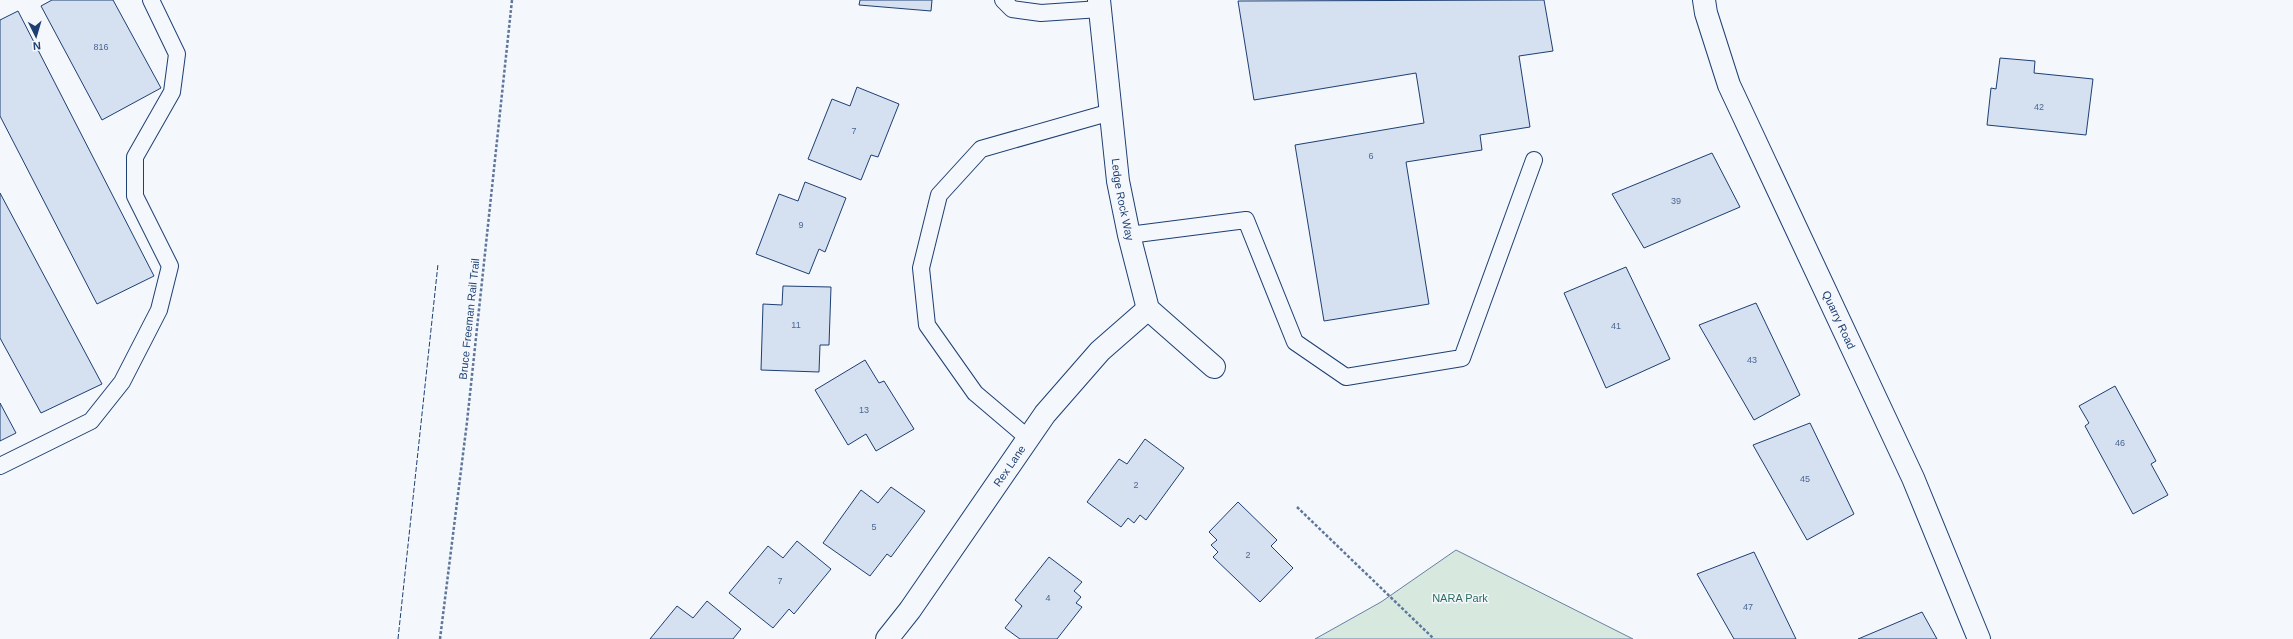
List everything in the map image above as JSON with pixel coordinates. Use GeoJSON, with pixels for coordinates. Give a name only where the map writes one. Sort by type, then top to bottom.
{"type":"FeatureCollection","features":[{"type":"Feature","properties":{"kind":"street","name":"Quarry Road"},"geometry":{"type":"LineString","coordinates":[[1704,0],[1706,13],[1729,85],[1913,478],[1979,639]]}},
{"type":"Feature","properties":{"kind":"street","name":"Ledge Rock Way"},"geometry":{"type":"LineString","coordinates":[[1100,5],[1118,181],[1129,235],[1148,308]]}},
{"type":"Feature","properties":{"kind":"street","name":"Rex Lane"},"geometry":{"type":"LineString","coordinates":[[887,639],[910,610],[1045,414],[1100,351],[1148,308]]}},
{"type":"Feature","properties":{"kind":"street"},"geometry":{"type":"LineString","coordinates":[[1148,308],[1214,367]]}},
{"type":"Feature","properties":{"kind":"lane"},"geometry":{"type":"LineString","coordinates":[[0,466],[91,421],[122,382],[159,310],[170,266],[135,196],[136,157],[172,92],[177,54],[151,0]]}},
{"type":"Feature","properties":{"kind":"lane"},"geometry":{"type":"LineString","coordinates":[[1003,0],[1012,9],[1041,13],[1100,5]]}},
{"type":"Feature","properties":{"kind":"lane"},"geometry":{"type":"LineString","coordinates":[[1028,438],[975,393],[927,326],[921,268],[939,195],[981,149],[1111,112]]}},
{"type":"Feature","properties":{"kind":"lane"},"geometry":{"type":"LineString","coordinates":[[1129,235],[1246,220],[1295,342],[1346,377],[1462,358],[1534,160]]}},
{"type":"Feature","properties":{"kind":"path","name":"Bruce Freeman Rail Trail"},"geometry":{"type":"LineString","coordinates":[[440,639],[467,414],[512,0]]}},
{"type":"Feature","properties":{"kind":"path"},"geometry":{"type":"LineString","coordinates":[[1297,507],[1434,639]]}},
{"type":"Feature","properties":{"kind":"green space","name":"NARA Park"},"geometry":{"type":"Polygon","coordinates":[[[1456,550],[1633,639],[1315,639],[1381,602],[1456,550]]]}},
{"type":"Feature","properties":{"kind":"building"},"geometry":{"type":"Polygon","coordinates":[[[52,0],[113,0],[161,88],[102,120],[41,6],[52,0]]]}},
{"type":"Feature","properties":{"kind":"building"},"geometry":{"type":"Polygon","coordinates":[[[860,0],[932,0],[931,11],[859,5],[860,0]]]}},
{"type":"Feature","properties":{"kind":"building"},"geometry":{"type":"Polygon","coordinates":[[[1544,0],[1553,51],[1519,56],[1530,127],[1480,135],[1482,150],[1406,162],[1429,304],[1324,321],[1295,145],[1424,123],[1416,73],[1254,100],[1238,1],[1544,0]]]}},
{"type":"Feature","properties":{"kind":"building"},"geometry":{"type":"Polygon","coordinates":[[[18,11],[154,276],[97,304],[0,116],[0,20],[18,11]]]}},
{"type":"Feature","properties":{"kind":"building"},"geometry":{"type":"Polygon","coordinates":[[[2000,58],[2035,61],[2034,73],[2093,79],[2086,135],[1987,125],[1991,88],[1996,89],[2000,58]]]}},
{"type":"Feature","properties":{"kind":"building"},"geometry":{"type":"Polygon","coordinates":[[[857,87],[899,104],[878,157],[871,155],[861,180],[808,159],[832,99],[850,106],[857,87]]]}},
{"type":"Feature","properties":{"kind":"building"},"geometry":{"type":"Polygon","coordinates":[[[1712,153],[1740,207],[1644,248],[1612,194],[1712,153]]]}},
{"type":"Feature","properties":{"kind":"building"},"geometry":{"type":"Polygon","coordinates":[[[805,182],[846,198],[825,252],[819,249],[809,274],[756,254],[779,194],[798,201],[805,182]]]}},
{"type":"Feature","properties":{"kind":"building"},"geometry":{"type":"Polygon","coordinates":[[[0,193],[102,384],[41,413],[0,338],[0,193]]]}},
{"type":"Feature","properties":{"kind":"building"},"geometry":{"type":"Polygon","coordinates":[[[1626,267],[1670,359],[1606,388],[1564,293],[1626,267]]]}},
{"type":"Feature","properties":{"kind":"building"},"geometry":{"type":"Polygon","coordinates":[[[783,286],[831,287],[829,345],[820,345],[819,372],[761,370],[763,304],[782,305],[783,286]]]}},
{"type":"Feature","properties":{"kind":"building"},"geometry":{"type":"Polygon","coordinates":[[[1756,303],[1800,395],[1754,420],[1699,325],[1756,303]]]}},
{"type":"Feature","properties":{"kind":"building"},"geometry":{"type":"Polygon","coordinates":[[[865,360],[879,383],[884,381],[914,429],[876,451],[866,434],[848,445],[815,390],[865,360]]]}},
{"type":"Feature","properties":{"kind":"building"},"geometry":{"type":"Polygon","coordinates":[[[2115,386],[2156,461],[2151,464],[2168,495],[2133,514],[2085,426],[2089,423],[2079,406],[2115,386]]]}},
{"type":"Feature","properties":{"kind":"building"},"geometry":{"type":"Polygon","coordinates":[[[0,403],[16,433],[0,441],[0,403]]]}},
{"type":"Feature","properties":{"kind":"building"},"geometry":{"type":"Polygon","coordinates":[[[1810,423],[1854,514],[1807,540],[1753,445],[1810,423]]]}},
{"type":"Feature","properties":{"kind":"building"},"geometry":{"type":"Polygon","coordinates":[[[1145,439],[1184,468],[1146,520],[1140,515],[1134,523],[1128,518],[1121,527],[1087,502],[1119,459],[1127,464],[1145,439]]]}},
{"type":"Feature","properties":{"kind":"building"},"geometry":{"type":"Polygon","coordinates":[[[891,487],[925,511],[891,557],[887,554],[870,576],[823,543],[861,490],[878,503],[891,487]]]}},
{"type":"Feature","properties":{"kind":"building"},"geometry":{"type":"Polygon","coordinates":[[[1238,502],[1277,540],[1271,546],[1293,568],[1260,602],[1213,557],[1218,552],[1211,545],[1217,540],[1209,532],[1238,502]]]}},
{"type":"Feature","properties":{"kind":"building"},"geometry":{"type":"Polygon","coordinates":[[[797,541],[831,569],[794,614],[789,609],[773,628],[729,593],[768,546],[783,558],[797,541]]]}},
{"type":"Feature","properties":{"kind":"building"},"geometry":{"type":"Polygon","coordinates":[[[1754,552],[1796,639],[1734,639],[1697,574],[1754,552]]]}},
{"type":"Feature","properties":{"kind":"building"},"geometry":{"type":"Polygon","coordinates":[[[1049,557],[1082,582],[1074,591],[1081,597],[1076,603],[1082,607],[1057,639],[1020,639],[1005,628],[1022,606],[1015,600],[1049,557]]]}},
{"type":"Feature","properties":{"kind":"building"},"geometry":{"type":"Polygon","coordinates":[[[707,601],[741,629],[733,639],[650,639],[677,606],[693,618],[707,601]]]}},
{"type":"Feature","properties":{"kind":"building"},"geometry":{"type":"Polygon","coordinates":[[[1922,612],[1937,639],[1858,639],[1922,612]]]}},
{"type":"Feature","properties":{"kind":"fence"},"geometry":{"type":"LineString","coordinates":[[398,639],[438,264]]}}]}
